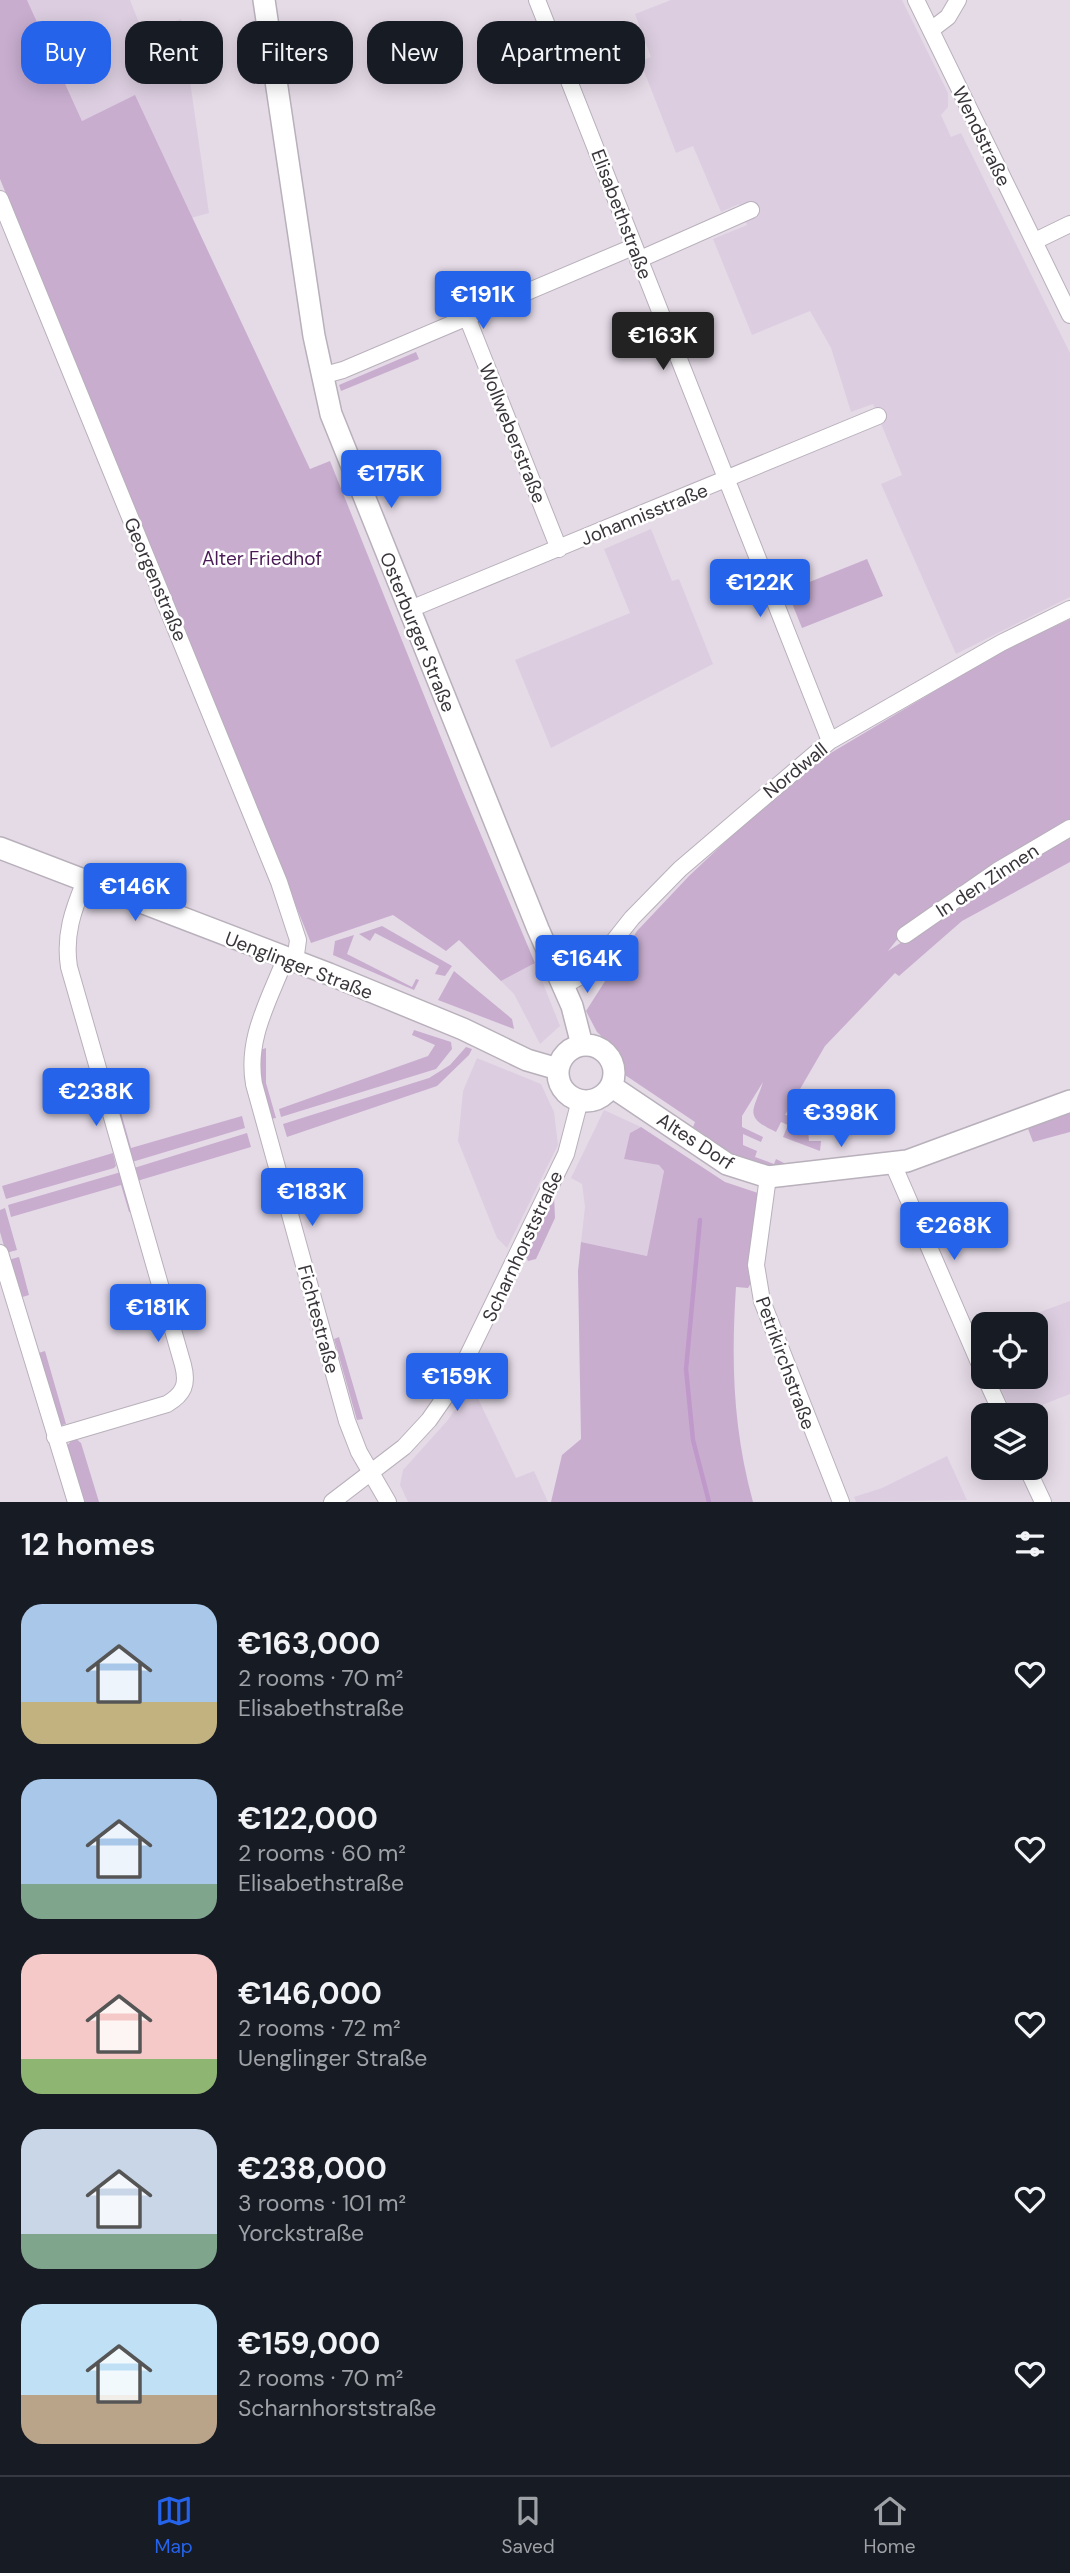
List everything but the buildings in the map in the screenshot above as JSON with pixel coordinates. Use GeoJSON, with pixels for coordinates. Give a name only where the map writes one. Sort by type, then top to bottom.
{"type":"FeatureCollection","features":[{"type":"Feature","properties":{"kind":"main road","name":"Osterburger Straße"},"geometry":{"type":"LineString","coordinates":[[264,0],[321,376],[337,430],[408,610],[576,1017],[582,1045]]}},
{"type":"Feature","properties":{"kind":"main road","name":"Uenglinger Straße"},"geometry":{"type":"LineString","coordinates":[[0,848],[463,1029],[527,1060],[558,1069]]}},
{"type":"Feature","properties":{"kind":"main road"},"geometry":{"type":"LineString","coordinates":[[582,1045],[591,1045],[607,1053],[614,1069],[611,1086],[601,1097],[580,1100],[572,1097],[561,1085],[558,1069],[566,1052],[582,1045]]}},
{"type":"Feature","properties":{"kind":"main road","name":"Altes Dorf"},"geometry":{"type":"LineString","coordinates":[[611,1086],[727,1164],[768,1177],[893,1164],[921,1157],[1007,1122],[1070,1101]]}},
{"type":"Feature","properties":{"kind":"street","name":"Elisabethstraße"},"geometry":{"type":"LineString","coordinates":[[537,0],[830,741]]}},
{"type":"Feature","properties":{"kind":"street","name":"Wendstraße"},"geometry":{"type":"LineString","coordinates":[[916,0],[1070,315]]}},
{"type":"Feature","properties":{"kind":"street"},"geometry":{"type":"LineString","coordinates":[[931,30],[948,17],[958,0]]}},
{"type":"Feature","properties":{"kind":"street","name":"Georgenstraße"},"geometry":{"type":"LineString","coordinates":[[0,199],[279,882],[298,940],[290,961]]}},
{"type":"Feature","properties":{"kind":"street"},"geometry":{"type":"LineString","coordinates":[[321,376],[343,370],[467,317],[751,210]]}},
{"type":"Feature","properties":{"kind":"street"},"geometry":{"type":"LineString","coordinates":[[1035,241],[1070,224]]}},
{"type":"Feature","properties":{"kind":"street","name":"Wollweberstraße"},"geometry":{"type":"LineString","coordinates":[[467,317],[559,549]]}},
{"type":"Feature","properties":{"kind":"street","name":"Johannisstraße"},"geometry":{"type":"LineString","coordinates":[[408,610],[878,416]]}},
{"type":"Feature","properties":{"kind":"street","name":"Nordwall"},"geometry":{"type":"LineString","coordinates":[[562,986],[590,971],[639,910],[680,869],[830,741],[1001,643],[1070,609]]}},
{"type":"Feature","properties":{"kind":"street","name":"In den Zinnen"},"geometry":{"type":"LineString","coordinates":[[905,935],[998,871],[1070,828]]}},
{"type":"Feature","properties":{"kind":"street"},"geometry":{"type":"LineString","coordinates":[[55,1437],[167,1404],[178,1398],[186,1383],[69,967],[66,941],[70,921],[85,881]]}},
{"type":"Feature","properties":{"kind":"street","name":"Fichtestraße"},"geometry":{"type":"LineString","coordinates":[[290,961],[258,1024],[252,1071],[347,1421],[371,1474],[388,1502]]}},
{"type":"Feature","properties":{"kind":"street","name":"Scharnhorststraße"},"geometry":{"type":"LineString","coordinates":[[332,1502],[371,1474],[429,1420],[466,1365],[566,1154],[580,1100]]}},
{"type":"Feature","properties":{"kind":"street"},"geometry":{"type":"LineString","coordinates":[[893,1164],[971,1345]]}},
{"type":"Feature","properties":{"kind":"street","name":"Petrikirchstraße"},"geometry":{"type":"LineString","coordinates":[[768,1177],[756,1265],[761,1301],[841,1502]]}},
{"type":"Feature","properties":{"kind":"street"},"geometry":{"type":"LineString","coordinates":[[0,1253],[76,1502]]}},
{"type":"Feature","properties":{"kind":"street"},"geometry":{"type":"LineString","coordinates":[[1033,1480],[1043,1502]]}},
{"type":"Feature","properties":{"kind":"shaded area"},"geometry":{"type":"Polygon","coordinates":[[[27,0],[130,0],[138,21],[125,21],[125,84],[190,84],[209,213],[191,218],[135,96],[82,121],[65,84],[111,84],[111,21],[37,21],[27,0]]]}},
{"type":"Feature","properties":{"kind":"shaded area"},"geometry":{"type":"Polygon","coordinates":[[[671,0],[902,0],[948,93],[948,107],[941,115],[951,137],[961,133],[1070,353],[1070,597],[956,654],[881,484],[902,475],[873,404],[851,412],[831,348],[810,311],[752,335],[713,239],[747,225],[739,204],[721,212],[693,146],[676,153],[645,74],[645,59],[651,57],[645,41],[645,21],[638,21],[635,14],[671,0]]]}},
{"type":"Feature","properties":{"kind":"shaded area"},"geometry":{"type":"Polygon","coordinates":[[[651,529],[672,581],[679,579],[713,664],[551,748],[515,660],[630,613],[604,549],[651,529]]]}},
{"type":"Feature","properties":{"kind":"shaded area"},"geometry":{"type":"Polygon","coordinates":[[[535,963],[560,1026],[540,1044],[514,994],[501,981],[535,963]]]}},
{"type":"Feature","properties":{"kind":"shaded area"},"geometry":{"type":"Polygon","coordinates":[[[477,1058],[541,1084],[554,1112],[558,1145],[507,1248],[497,1238],[458,1141],[463,1091],[477,1058]]]}},
{"type":"Feature","properties":{"kind":"shaded area"},"geometry":{"type":"Polygon","coordinates":[[[604,1110],[641,1127],[630,1133],[624,1159],[660,1165],[664,1171],[647,1256],[581,1242],[585,1207],[582,1184],[571,1178],[604,1110]]]}},
{"type":"Feature","properties":{"kind":"shaded area"},"geometry":{"type":"Polygon","coordinates":[[[1070,1301],[1070,1394],[1047,1403],[1008,1403],[1001,1389],[1048,1389],[1048,1312],[1040,1312],[1070,1301]]]}},
{"type":"Feature","properties":{"kind":"shaded area"},"geometry":{"type":"Polygon","coordinates":[[[472,1386],[516,1478],[534,1471],[548,1502],[408,1502],[400,1485],[403,1470],[447,1421],[472,1386]]]}},
{"type":"Feature","properties":{"kind":"shaded area"},"geometry":{"type":"Polygon","coordinates":[[[947,1456],[967,1500],[856,1502],[854,1497],[882,1488],[947,1456]]]}},
{"type":"Feature","properties":{"kind":"green space","name":"Alter Friedhof"},"geometry":{"type":"Polygon","coordinates":[[[0,0],[27,0],[37,21],[21,21],[21,84],[65,84],[82,121],[135,95],[310,469],[330,461],[462,790],[535,963],[501,981],[459,940],[446,951],[393,915],[311,943],[0,179],[0,0]]]}},
{"type":"Feature","properties":{"kind":"green space"},"geometry":{"type":"Polygon","coordinates":[[[416,352],[419,359],[341,391],[339,385],[416,352]]]}},
{"type":"Feature","properties":{"kind":"green space"},"geometry":{"type":"Polygon","coordinates":[[[867,559],[883,596],[802,628],[787,591],[867,559]]]}},
{"type":"Feature","properties":{"kind":"green space"},"geometry":{"type":"Polygon","coordinates":[[[1070,619],[1070,823],[904,931],[888,951],[1070,835],[1070,862],[962,921],[899,976],[895,973],[825,1046],[785,1115],[807,1118],[809,1141],[821,1141],[820,1151],[783,1137],[788,1125],[781,1122],[776,1132],[758,1122],[753,1112],[763,1082],[742,1116],[742,1127],[763,1137],[761,1142],[743,1134],[743,1145],[757,1151],[755,1157],[774,1164],[776,1159],[790,1166],[761,1164],[738,1157],[693,1127],[695,1122],[625,1075],[616,1050],[597,1032],[586,1011],[637,931],[689,876],[799,772],[1000,652],[1070,619]]]}},
{"type":"Feature","properties":{"kind":"green space"},"geometry":{"type":"Polygon","coordinates":[[[382,926],[452,966],[445,976],[435,974],[439,966],[375,933],[370,941],[359,934],[382,926]]]}},
{"type":"Feature","properties":{"kind":"green space"},"geometry":{"type":"Polygon","coordinates":[[[354,935],[347,954],[412,987],[416,979],[419,980],[414,990],[333,955],[335,941],[354,935]]]}},
{"type":"Feature","properties":{"kind":"green space"},"geometry":{"type":"Polygon","coordinates":[[[454,971],[512,1019],[514,1029],[438,1000],[454,971]]]}},
{"type":"Feature","properties":{"kind":"green space"},"geometry":{"type":"Polygon","coordinates":[[[414,1030],[451,1042],[452,1049],[436,1069],[281,1117],[279,1109],[428,1056],[435,1045],[412,1035],[414,1030]]]}},
{"type":"Feature","properties":{"kind":"green space"},"geometry":{"type":"Polygon","coordinates":[[[466,1047],[472,1049],[469,1055],[437,1086],[287,1137],[283,1124],[429,1078],[450,1065],[466,1047]]]}},
{"type":"Feature","properties":{"kind":"green space"},"geometry":{"type":"Polygon","coordinates":[[[266,1048],[266,1083],[276,1118],[270,1119],[259,1081],[260,1050],[266,1048]]]}},
{"type":"Feature","properties":{"kind":"green space"},"geometry":{"type":"Polygon","coordinates":[[[113,1084],[131,1148],[242,1116],[245,1128],[132,1162],[110,1086],[113,1084]]]}},
{"type":"Feature","properties":{"kind":"green space"},"geometry":{"type":"Polygon","coordinates":[[[1070,1113],[1070,1132],[1033,1142],[1027,1126],[1070,1113]]]}},
{"type":"Feature","properties":{"kind":"green space"},"geometry":{"type":"Polygon","coordinates":[[[641,1127],[725,1182],[758,1193],[751,1283],[748,1288],[736,1287],[734,1342],[735,1395],[741,1448],[753,1502],[551,1502],[562,1455],[581,1439],[578,1271],[581,1242],[647,1256],[664,1171],[659,1165],[624,1159],[630,1133],[641,1127]]]}},
{"type":"Feature","properties":{"kind":"green space"},"geometry":{"type":"Polygon","coordinates":[[[247,1133],[251,1147],[137,1181],[134,1168],[247,1133]]]}},
{"type":"Feature","properties":{"kind":"green space"},"geometry":{"type":"Polygon","coordinates":[[[113,1153],[116,1166],[114,1168],[6,1199],[2,1186],[113,1153]]]}},
{"type":"Feature","properties":{"kind":"green space"},"geometry":{"type":"Polygon","coordinates":[[[121,1172],[133,1211],[129,1212],[121,1185],[11,1217],[8,1205],[121,1172]]]}},
{"type":"Feature","properties":{"kind":"green space"},"geometry":{"type":"Polygon","coordinates":[[[554,1195],[555,1218],[536,1259],[528,1261],[525,1254],[554,1195]]]}},
{"type":"Feature","properties":{"kind":"green space"},"geometry":{"type":"Polygon","coordinates":[[[5,1208],[17,1250],[6,1253],[0,1232],[0,1210],[5,1208]]]}},
{"type":"Feature","properties":{"kind":"green space"},"geometry":{"type":"Polygon","coordinates":[[[19,1257],[29,1295],[19,1298],[8,1260],[19,1257]]]}},
{"type":"Feature","properties":{"kind":"green space"},"geometry":{"type":"Polygon","coordinates":[[[339,1337],[363,1419],[357,1420],[334,1339],[339,1337]]]}},
{"type":"Feature","properties":{"kind":"green space"},"geometry":{"type":"Polygon","coordinates":[[[45,1351],[66,1424],[59,1426],[35,1354],[45,1351]]]}},
{"type":"Feature","properties":{"kind":"green space"},"geometry":{"type":"Polygon","coordinates":[[[74,1437],[81,1443],[99,1502],[85,1502],[67,1446],[74,1437]]]}},
{"type":"Feature","properties":{"kind":"waterway"},"geometry":{"type":"LineString","coordinates":[[700,1220],[686,1369],[693,1440],[709,1502]]}}]}
